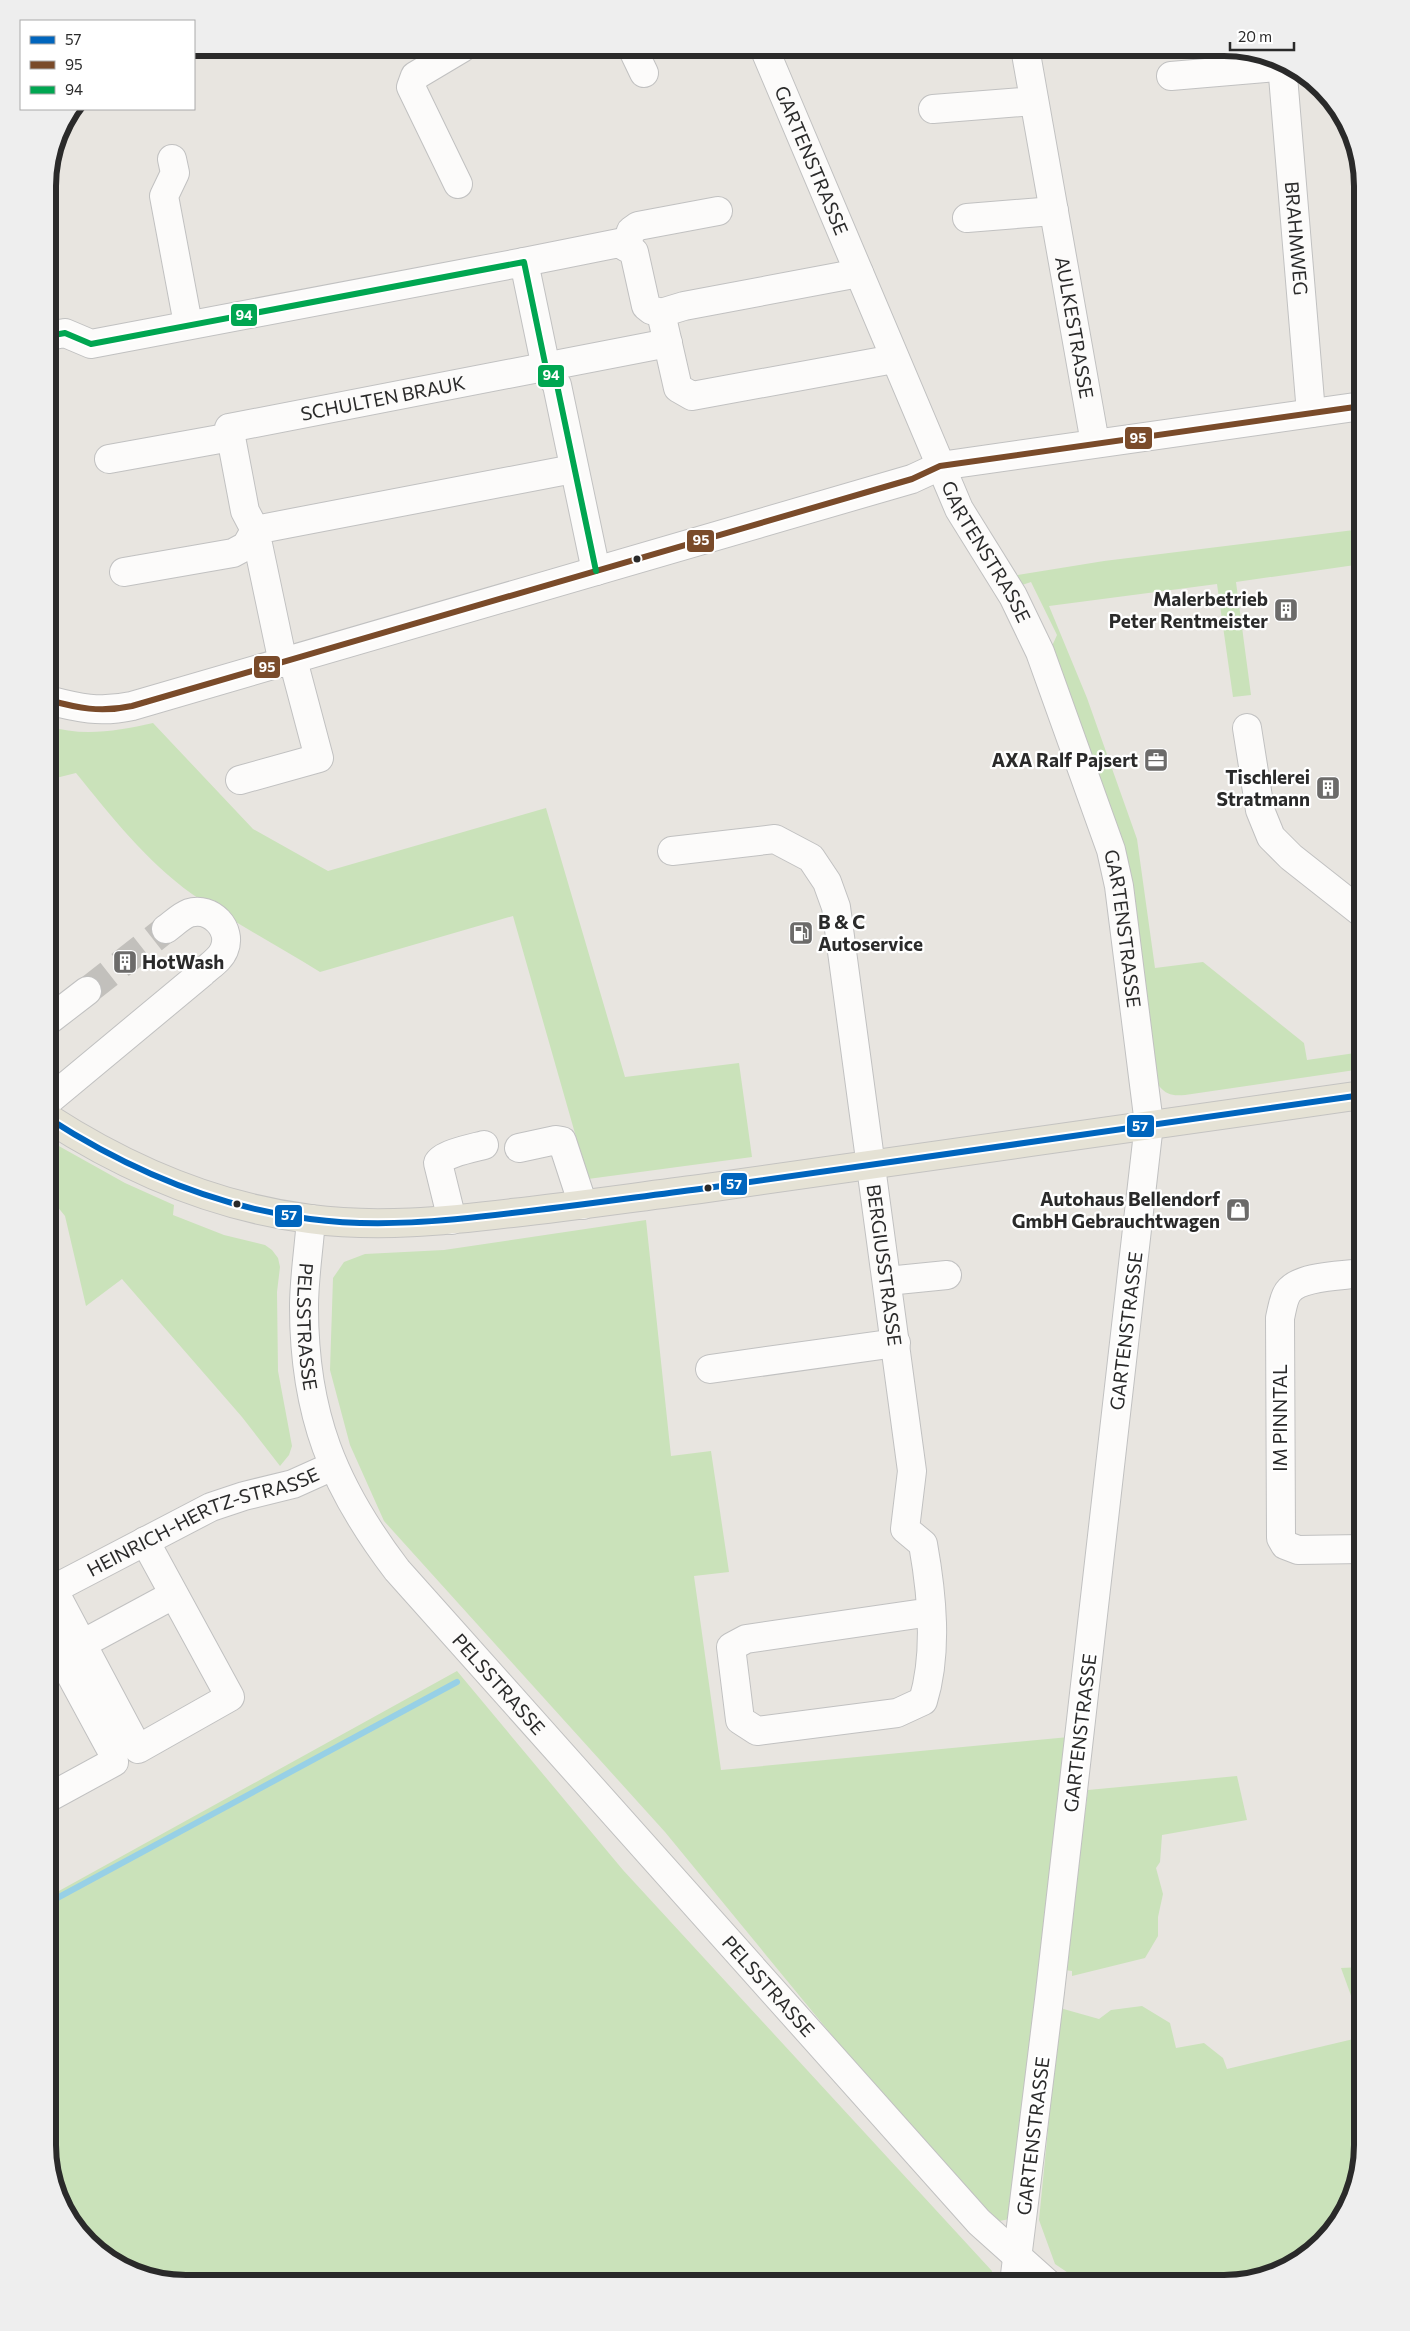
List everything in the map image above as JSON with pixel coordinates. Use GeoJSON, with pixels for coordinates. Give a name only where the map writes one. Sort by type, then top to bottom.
{"type":"FeatureCollection","features":[{"type":"Feature","properties":{"kind":"main road"},"geometry":{"type":"LineString","coordinates":[[57,1123],[89,1144],[166,1181],[234,1204],[311,1219],[395,1224],[452,1220],[584,1205],[871,1166],[1149,1124],[1354,1096]]}},
{"type":"Feature","properties":{"kind":"street"},"geometry":{"type":"LineString","coordinates":[[448,56],[415,76],[411,87],[458,184]]}},
{"type":"Feature","properties":{"kind":"street"},"geometry":{"type":"LineString","coordinates":[[636,56],[644,73]]}},
{"type":"Feature","properties":{"kind":"street","name":"GARTENSTRASSE"},"geometry":{"type":"LineString","coordinates":[[768,57],[959,509],[1013,596],[1040,652],[1111,850],[1128,942],[1149,1124],[1055,1954],[1023,2223],[1015,2271]]}},
{"type":"Feature","properties":{"kind":"street","name":"AULKESTRASSE"},"geometry":{"type":"LineString","coordinates":[[1027,57],[1095,443]]}},
{"type":"Feature","properties":{"kind":"street"},"geometry":{"type":"LineString","coordinates":[[1171,76],[1274,67]]}},
{"type":"Feature","properties":{"kind":"street","name":"BRAHMWEG"},"geometry":{"type":"LineString","coordinates":[[1284,72],[1310,413]]}},
{"type":"Feature","properties":{"kind":"street"},"geometry":{"type":"LineString","coordinates":[[933,109],[1034,100]]}},
{"type":"Feature","properties":{"kind":"street"},"geometry":{"type":"LineString","coordinates":[[172,160],[175,173],[164,196],[188,324]]}},
{"type":"Feature","properties":{"kind":"street"},"geometry":{"type":"LineString","coordinates":[[626,247],[631,231],[638,226],[718,211]]}},
{"type":"Feature","properties":{"kind":"street"},"geometry":{"type":"LineString","coordinates":[[967,218],[1054,211]]}},
{"type":"Feature","properties":{"kind":"street"},"geometry":{"type":"LineString","coordinates":[[57,334],[65,332],[91,344],[619,243],[634,252],[646,306],[651,310],[661,312],[859,273]]}},
{"type":"Feature","properties":{"kind":"street"},"geometry":{"type":"LineString","coordinates":[[524,262],[546,368],[557,385],[573,469],[596,571]]}},
{"type":"Feature","properties":{"kind":"street"},"geometry":{"type":"LineString","coordinates":[[661,312],[678,388],[692,396],[894,359]]}},
{"type":"Feature","properties":{"kind":"street"},"geometry":{"type":"LineString","coordinates":[[546,368],[668,343]]}},
{"type":"Feature","properties":{"kind":"street","name":"SCHULTEN BRAUK"},"geometry":{"type":"LineString","coordinates":[[231,437],[229,428],[546,368]]}},
{"type":"Feature","properties":{"kind":"street"},"geometry":{"type":"LineString","coordinates":[[57,702],[82,709],[120,709],[288,662],[912,479],[940,466],[1354,407]]}},
{"type":"Feature","properties":{"kind":"street"},"geometry":{"type":"LineString","coordinates":[[109,459],[231,437],[246,511],[255,530],[288,662],[319,758],[240,780]]}},
{"type":"Feature","properties":{"kind":"street"},"geometry":{"type":"LineString","coordinates":[[124,572],[233,553],[246,546],[255,530],[573,469]]}},
{"type":"Feature","properties":{"kind":"street"},"geometry":{"type":"LineString","coordinates":[[1247,728],[1260,810],[1271,837],[1291,857],[1354,907]]}},
{"type":"Feature","properties":{"kind":"street","name":"BERGIUSSTRASSE"},"geometry":{"type":"LineString","coordinates":[[672,850],[776,839],[811,858],[826,882],[836,907],[912,1471],[905,1529],[924,1544],[931,1612]]}},
{"type":"Feature","properties":{"kind":"street"},"geometry":{"type":"LineString","coordinates":[[57,1094],[202,973],[223,952],[226,939],[225,929],[217,920],[204,913],[188,914],[166,929]]}},
{"type":"Feature","properties":{"kind":"street"},"geometry":{"type":"LineString","coordinates":[[57,1014],[87,991]]}},
{"type":"Feature","properties":{"kind":"street"},"geometry":{"type":"LineString","coordinates":[[519,1148],[556,1140],[562,1141],[584,1205]]}},
{"type":"Feature","properties":{"kind":"street"},"geometry":{"type":"LineString","coordinates":[[452,1220],[438,1163],[439,1160],[446,1156],[484,1145]]}},
{"type":"Feature","properties":{"kind":"street","name":"PELSSTRASSE"},"geometry":{"type":"LineString","coordinates":[[311,1219],[304,1305],[306,1370],[316,1416],[333,1466],[347,1496],[368,1532],[398,1570],[979,2222],[1015,2271]]}},
{"type":"Feature","properties":{"kind":"street","name":"IM PINNTAL"},"geometry":{"type":"LineString","coordinates":[[1354,1274],[1309,1280],[1298,1284],[1289,1292],[1280,1318],[1281,1538],[1285,1545],[1298,1550],[1354,1550]]}},
{"type":"Feature","properties":{"kind":"street"},"geometry":{"type":"LineString","coordinates":[[887,1281],[947,1275]]}},
{"type":"Feature","properties":{"kind":"street"},"geometry":{"type":"LineString","coordinates":[[710,1369],[896,1343]]}},
{"type":"Feature","properties":{"kind":"street","name":"HEINRICH-HERTZ-STRASSE"},"geometry":{"type":"LineString","coordinates":[[56,1587],[211,1508],[244,1496],[293,1484],[333,1466]]}},
{"type":"Feature","properties":{"kind":"street"},"geometry":{"type":"LineString","coordinates":[[56,1600],[84,1643],[138,1749],[230,1697],[145,1541]]}},
{"type":"Feature","properties":{"kind":"street"},"geometry":{"type":"LineString","coordinates":[[84,1643],[173,1595]]}},
{"type":"Feature","properties":{"kind":"street"},"geometry":{"type":"LineString","coordinates":[[931,1612],[931,1676],[923,1701],[897,1713],[757,1731],[740,1720],[731,1647],[746,1639],[931,1612]]}},
{"type":"Feature","properties":{"kind":"street"},"geometry":{"type":"LineString","coordinates":[[56,1648],[113,1753],[114,1762],[56,1794]]}},
{"type":"Feature","properties":{"kind":"green space"},"geometry":{"type":"Polygon","coordinates":[[[1354,530],[1354,565],[1236,582],[1251,695],[1233,697],[1217,584],[1049,606],[1087,698],[1137,839],[1155,968],[1203,962],[1304,1043],[1307,1060],[1354,1053],[1354,1070],[1185,1095],[1170,1094],[1159,1086],[1129,870],[1072,698],[1052,646],[1057,635],[1031,582],[1016,587],[1011,576],[1104,561],[1354,530]]]}},
{"type":"Feature","properties":{"kind":"green space"},"geometry":{"type":"Polygon","coordinates":[[[153,723],[253,829],[328,871],[546,808],[625,1077],[739,1063],[752,1157],[588,1179],[513,916],[320,972],[223,914],[175,881],[144,853],[76,773],[57,778],[57,728],[100,732],[153,723]]]}},
{"type":"Feature","properties":{"kind":"green space"},"geometry":{"type":"Polygon","coordinates":[[[57,1145],[125,1183],[174,1205],[173,1215],[224,1235],[265,1245],[272,1250],[278,1258],[280,1267],[277,1292],[278,1371],[292,1446],[289,1455],[280,1466],[242,1417],[122,1279],[86,1306],[65,1216],[56,1205],[57,1145]]]}},
{"type":"Feature","properties":{"kind":"green space"},"geometry":{"type":"Polygon","coordinates":[[[646,1220],[671,1456],[711,1451],[729,1572],[694,1576],[721,1770],[1069,1737],[1010,2219],[999,2221],[993,2217],[867,2078],[665,1832],[384,1521],[350,1445],[330,1370],[333,1278],[344,1262],[365,1254],[444,1250],[646,1220]]]}},
{"type":"Feature","properties":{"kind":"green space"},"geometry":{"type":"Polygon","coordinates":[[[457,1671],[623,1870],[992,2271],[991,2275],[178,2274],[144,2268],[114,2253],[88,2231],[78,2217],[63,2187],[57,2162],[56,1893],[457,1671]]]}},
{"type":"Feature","properties":{"kind":"green space"},"geometry":{"type":"Polygon","coordinates":[[[1237,1776],[1247,1820],[1162,1835],[1160,1862],[1156,1868],[1163,1894],[1158,1917],[1158,1936],[1145,1958],[1072,1976],[1072,1971],[1065,1970],[1088,1790],[1237,1776]]]}},
{"type":"Feature","properties":{"kind":"green space"},"geometry":{"type":"Polygon","coordinates":[[[1354,1967],[1354,2004],[1341,1968],[1354,1967]]]}},
{"type":"Feature","properties":{"kind":"green space"},"geometry":{"type":"Polygon","coordinates":[[[1142,2006],[1170,2023],[1176,2048],[1204,2043],[1223,2058],[1227,2069],[1354,2039],[1353,2162],[1344,2195],[1327,2224],[1310,2243],[1296,2253],[1266,2268],[1241,2274],[1071,2275],[1055,2264],[1039,2220],[1060,2008],[1099,2019],[1111,2010],[1142,2006]]]}},
{"type":"Feature","properties":{"kind":"waterway"},"geometry":{"type":"LineString","coordinates":[[56,1899],[457,1682]]}},
{"type":"Feature","properties":{"kind":"tunnel"},"geometry":{"type":"LineString","coordinates":[[87,991],[166,929]]}},
{"type":"Feature","properties":{"kind":"transit line","name":"94"},"geometry":{"type":"LineString","coordinates":[[57,334],[65,333],[91,344],[524,262],[546,368],[557,385],[596,571]]}},
{"type":"Feature","properties":{"kind":"transit line","name":"95"},"geometry":{"type":"LineString","coordinates":[[57,702],[89,709],[132,706],[912,479],[940,466],[1354,407]]}},
{"type":"Feature","properties":{"kind":"transit line","name":"57"},"geometry":{"type":"LineString","coordinates":[[57,1123],[109,1154],[173,1183],[207,1195],[275,1213],[310,1219],[335,1222],[386,1223],[462,1219],[783,1178],[1354,1096]]}},
{"type":"Feature","properties":{"kind":"place","name":"Malerbetrieb Peter Rentmeister"},"geometry":{"type":"Point","coordinates":[1286,610]}},
{"type":"Feature","properties":{"kind":"place","name":"AXA Ralf Pajsert"},"geometry":{"type":"Point","coordinates":[1156,760]}},
{"type":"Feature","properties":{"kind":"place","name":"Tischlerei Stratmann"},"geometry":{"type":"Point","coordinates":[1328,788]}},
{"type":"Feature","properties":{"kind":"place","name":"B & C Autoservice"},"geometry":{"type":"Point","coordinates":[801,933]}},
{"type":"Feature","properties":{"kind":"place","name":"HotWash"},"geometry":{"type":"Point","coordinates":[125,962]}},
{"type":"Feature","properties":{"kind":"place","name":"Autohaus Bellendorf GmbH Gebrauchtwagen"},"geometry":{"type":"Point","coordinates":[1238,1210]}}]}
